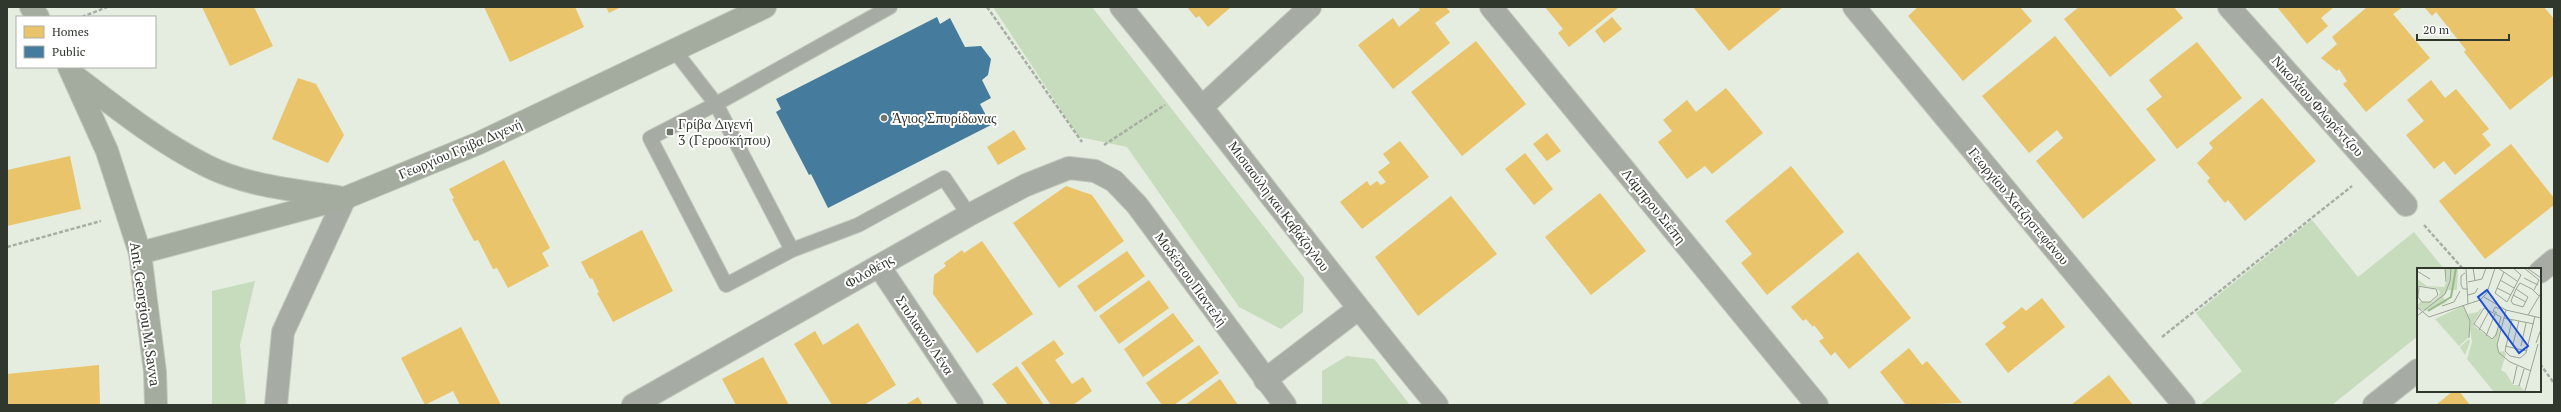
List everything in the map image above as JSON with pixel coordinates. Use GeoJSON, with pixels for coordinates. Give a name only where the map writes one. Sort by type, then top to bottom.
{"type":"FeatureCollection","features":[{"type":"Feature","properties":{"kind":"street"},"geometry":{"type":"LineString","coordinates":[[31,7],[37,16]]}},
{"type":"Feature","properties":{"kind":"street","name":"Γεωργίου Γρίβα Διγενή"},"geometry":{"type":"LineString","coordinates":[[140,253],[345,198],[479,143],[765,7]]}},
{"type":"Feature","properties":{"kind":"street","name":"Μισιαούλη και Καβάζογλου"},"geometry":{"type":"LineString","coordinates":[[1121,7],[1196,98],[1358,309],[1438,405]]}},
{"type":"Feature","properties":{"kind":"street"},"geometry":{"type":"LineString","coordinates":[[1196,98],[1310,7]]}},
{"type":"Feature","properties":{"kind":"street","name":"Λάμπρου Σιέπη"},"geometry":{"type":"LineString","coordinates":[[1491,7],[1817,405]]}},
{"type":"Feature","properties":{"kind":"street","name":"Γεωργίου Χατζηστεφάνου"},"geometry":{"type":"LineString","coordinates":[[1854,7],[2184,405]]}},
{"type":"Feature","properties":{"kind":"street","name":"Νικολάου Φλωρέντζου"},"geometry":{"type":"LineString","coordinates":[[2229,7],[2406,205]]}},
{"type":"Feature","properties":{"kind":"street"},"geometry":{"type":"LineString","coordinates":[[72,72],[149,133],[208,166],[265,185],[345,198],[283,332],[276,405]]}},
{"type":"Feature","properties":{"kind":"street","name":"Ant. Georgiou M. Savva"},"geometry":{"type":"LineString","coordinates":[[72,72],[107,151],[140,253],[155,372],[156,405]]}},
{"type":"Feature","properties":{"kind":"street","name":"Φιλοθέης"},"geometry":{"type":"LineString","coordinates":[[633,405],[662,398],[878,266],[1026,185],[1069,168],[1099,168]]}},
{"type":"Feature","properties":{"kind":"street","name":"Μοδέστου Παντελή"},"geometry":{"type":"LineString","coordinates":[[1099,168],[1137,205],[1265,380],[1285,405]]}},
{"type":"Feature","properties":{"kind":"street"},"geometry":{"type":"LineString","coordinates":[[2541,271],[2554,260]]}},
{"type":"Feature","properties":{"kind":"street","name":"Στυλιανού Λένα"},"geometry":{"type":"LineString","coordinates":[[878,266],[972,405]]}},
{"type":"Feature","properties":{"kind":"street"},"geometry":{"type":"LineString","coordinates":[[1265,380],[1358,309]]}},
{"type":"Feature","properties":{"kind":"street"},"geometry":{"type":"LineString","coordinates":[[2374,405],[2417,371]]}},
{"type":"Feature","properties":{"kind":"lane"},"geometry":{"type":"LineString","coordinates":[[890,7],[716,104],[650,138],[726,285],[792,250],[858,225],[944,178],[969,215]]}},
{"type":"Feature","properties":{"kind":"lane"},"geometry":{"type":"LineString","coordinates":[[674,50],[716,104],[792,250]]}},
{"type":"Feature","properties":{"kind":"path"},"geometry":{"type":"LineString","coordinates":[[84,16],[107,7]]}},
{"type":"Feature","properties":{"kind":"path"},"geometry":{"type":"LineString","coordinates":[[988,7],[1099,168],[1196,98]]}},
{"type":"Feature","properties":{"kind":"path"},"geometry":{"type":"LineString","coordinates":[[2142,354],[2374,169]]}},
{"type":"Feature","properties":{"kind":"path"},"geometry":{"type":"LineString","coordinates":[[2406,205],[2462,268]]}},
{"type":"Feature","properties":{"kind":"path"},"geometry":{"type":"LineString","coordinates":[[7,247],[128,214]]}},
{"type":"Feature","properties":{"kind":"path"},"geometry":{"type":"LineString","coordinates":[[2541,365],[2554,383]]}},
{"type":"Feature","properties":{"kind":"green space"},"geometry":{"type":"Polygon","coordinates":[[[993,7],[1092,7],[1304,278],[1303,312],[1281,329],[1239,307],[1127,147],[1079,137],[993,7]]]}},
{"type":"Feature","properties":{"kind":"green space"},"geometry":{"type":"Polygon","coordinates":[[[2312,220],[2358,277],[2414,232],[2443,268],[2417,268],[2417,337],[2332,405],[2200,405],[2242,371],[2196,313],[2312,220]]]}},
{"type":"Feature","properties":{"kind":"green space"},"geometry":{"type":"Polygon","coordinates":[[[255,281],[240,345],[246,405],[212,405],[212,291],[255,281]]]}},
{"type":"Feature","properties":{"kind":"green space"},"geometry":{"type":"Polygon","coordinates":[[[1347,356],[1374,359],[1410,405],[1322,405],[1322,371],[1347,356]]]}},
{"type":"Feature","properties":{"kind":"building: Homes"},"geometry":{"type":"Polygon","coordinates":[[[202,7],[254,7],[273,46],[230,66],[202,7]]]}},
{"type":"Feature","properties":{"kind":"building: Homes"},"geometry":{"type":"Polygon","coordinates":[[[484,7],[575,7],[584,27],[510,62],[484,7]]]}},
{"type":"Feature","properties":{"kind":"building: Homes"},"geometry":{"type":"Polygon","coordinates":[[[606,7],[621,7],[609,13],[606,7]]]}},
{"type":"Feature","properties":{"kind":"building: Homes"},"geometry":{"type":"Polygon","coordinates":[[[1187,7],[1231,7],[1208,27],[1199,16],[1196,18],[1187,7]]]}},
{"type":"Feature","properties":{"kind":"building: Homes"},"geometry":{"type":"Polygon","coordinates":[[[1418,7],[1446,7],[1450,12],[1435,23],[1450,43],[1393,89],[1358,45],[1393,18],[1399,27],[1420,10],[1418,7]]]}},
{"type":"Feature","properties":{"kind":"building: Homes"},"geometry":{"type":"Polygon","coordinates":[[[1545,7],[1619,7],[1569,47],[1558,33],[1563,29],[1545,7]]]}},
{"type":"Feature","properties":{"kind":"building: Homes"},"geometry":{"type":"Polygon","coordinates":[[[1693,7],[1783,7],[1729,51],[1693,7]]]}},
{"type":"Feature","properties":{"kind":"building: Homes"},"geometry":{"type":"Polygon","coordinates":[[[1918,7],[2020,7],[2032,21],[1963,81],[1908,16],[1918,7]]]}},
{"type":"Feature","properties":{"kind":"building: Homes"},"geometry":{"type":"Polygon","coordinates":[[[2079,7],[2174,7],[2183,18],[2110,77],[2064,19],[2079,7]]]}},
{"type":"Feature","properties":{"kind":"building: Homes"},"geometry":{"type":"Polygon","coordinates":[[[2277,7],[2334,7],[2321,18],[2328,26],[2307,44],[2277,7]]]}},
{"type":"Feature","properties":{"kind":"building: Homes"},"geometry":{"type":"Polygon","coordinates":[[[2367,7],[2403,7],[2393,14],[2430,58],[2366,112],[2343,84],[2347,81],[2339,69],[2337,71],[2321,58],[2337,44],[2332,37],[2367,7]]]}},
{"type":"Feature","properties":{"kind":"building: Homes"},"geometry":{"type":"Polygon","coordinates":[[[2424,7],[2544,7],[2554,19],[2554,75],[2510,110],[2464,52],[2466,50],[2436,12],[2432,16],[2424,7]]]}},
{"type":"Feature","properties":{"kind":"building: Homes"},"geometry":{"type":"Polygon","coordinates":[[[1612,17],[1622,29],[1604,43],[1595,31],[1612,17]]]}},
{"type":"Feature","properties":{"kind":"building: Homes"},"geometry":{"type":"Polygon","coordinates":[[[2055,36],[2156,160],[2083,219],[2036,161],[2063,138],[2057,130],[2029,153],[1982,96],[2055,36]]]}},
{"type":"Feature","properties":{"kind":"building: Homes"},"geometry":{"type":"Polygon","coordinates":[[[1476,41],[1526,104],[1462,156],[1411,92],[1476,41]]]}},
{"type":"Feature","properties":{"kind":"building: Homes"},"geometry":{"type":"Polygon","coordinates":[[[2197,42],[2242,98],[2177,149],[2146,109],[2162,97],[2149,80],[2197,42]]]}},
{"type":"Feature","properties":{"kind":"building: Homes"},"geometry":{"type":"Polygon","coordinates":[[[298,78],[316,84],[344,135],[328,163],[272,139],[298,78]]]}},
{"type":"Feature","properties":{"kind":"building: Homes"},"geometry":{"type":"Polygon","coordinates":[[[2431,80],[2445,98],[2456,89],[2489,129],[2482,134],[2491,145],[2455,175],[2444,161],[2434,169],[2406,135],[2424,121],[2407,100],[2431,80]]]}},
{"type":"Feature","properties":{"kind":"building: Homes"},"geometry":{"type":"Polygon","coordinates":[[[1726,88],[1763,133],[1712,174],[1705,166],[1687,179],[1658,142],[1672,131],[1663,120],[1687,100],[1696,112],[1726,88]]]}},
{"type":"Feature","properties":{"kind":"building: Homes"},"geometry":{"type":"Polygon","coordinates":[[[2262,98],[2316,161],[2245,221],[2228,200],[2225,203],[2207,181],[2210,178],[2197,163],[2213,148],[2209,143],[2262,98]]]}},
{"type":"Feature","properties":{"kind":"building: Homes"},"geometry":{"type":"Polygon","coordinates":[[[1014,130],[1026,149],[998,165],[987,147],[1014,130]]]}},
{"type":"Feature","properties":{"kind":"building: Homes"},"geometry":{"type":"Polygon","coordinates":[[[1547,133],[1561,151],[1547,161],[1533,144],[1547,133]]]}},
{"type":"Feature","properties":{"kind":"building: Homes"},"geometry":{"type":"Polygon","coordinates":[[[1400,141],[1429,177],[1362,229],[1340,202],[1367,181],[1370,186],[1377,181],[1381,185],[1386,182],[1378,172],[1390,163],[1383,154],[1400,141]]]}},
{"type":"Feature","properties":{"kind":"building: Homes"},"geometry":{"type":"Polygon","coordinates":[[[2511,144],[2554,198],[2554,205],[2485,259],[2439,201],[2511,144]]]}},
{"type":"Feature","properties":{"kind":"building: Homes"},"geometry":{"type":"Polygon","coordinates":[[[1525,153],[1553,189],[1534,205],[1505,169],[1525,153]]]}},
{"type":"Feature","properties":{"kind":"building: Homes"},"geometry":{"type":"Polygon","coordinates":[[[70,156],[81,209],[7,226],[7,170],[70,156]]]}},
{"type":"Feature","properties":{"kind":"building: Homes"},"geometry":{"type":"Polygon","coordinates":[[[504,160],[550,248],[542,253],[549,266],[508,288],[497,268],[493,269],[478,240],[474,241],[452,199],[454,198],[449,189],[504,160]]]}},
{"type":"Feature","properties":{"kind":"building: Homes"},"geometry":{"type":"Polygon","coordinates":[[[1791,166],[1844,232],[1767,295],[1741,263],[1752,254],[1725,221],[1791,166]]]}},
{"type":"Feature","properties":{"kind":"building: Homes"},"geometry":{"type":"Polygon","coordinates":[[[1066,186],[1092,195],[1124,241],[1059,288],[1013,223],[1066,186]]]}},
{"type":"Feature","properties":{"kind":"building: Homes"},"geometry":{"type":"Polygon","coordinates":[[[1600,193],[1646,251],[1591,295],[1545,237],[1600,193]]]}},
{"type":"Feature","properties":{"kind":"building: Homes"},"geometry":{"type":"Polygon","coordinates":[[[1451,196],[1497,254],[1418,316],[1375,257],[1451,196]]]}},
{"type":"Feature","properties":{"kind":"building: Homes"},"geometry":{"type":"Polygon","coordinates":[[[642,230],[673,291],[613,322],[597,293],[599,292],[592,278],[590,279],[581,262],[642,230]]]}},
{"type":"Feature","properties":{"kind":"building: Homes"},"geometry":{"type":"Polygon","coordinates":[[[982,241],[1033,314],[977,353],[933,294],[934,275],[946,266],[944,263],[962,250],[964,253],[982,241]]]}},
{"type":"Feature","properties":{"kind":"building: Homes"},"geometry":{"type":"Polygon","coordinates":[[[1127,251],[1145,276],[1095,312],[1077,286],[1127,251]]]}},
{"type":"Feature","properties":{"kind":"building: Homes"},"geometry":{"type":"Polygon","coordinates":[[[1858,252],[1911,318],[1849,369],[1835,352],[1831,356],[1819,341],[1824,338],[1814,325],[1813,327],[1806,319],[1803,321],[1791,307],[1858,252]]]}},
{"type":"Feature","properties":{"kind":"building: Homes"},"geometry":{"type":"Polygon","coordinates":[[[1149,280],[1169,308],[1119,344],[1099,316],[1149,280]]]}},
{"type":"Feature","properties":{"kind":"building: Homes"},"geometry":{"type":"Polygon","coordinates":[[[2042,298],[2065,327],[2008,373],[1985,344],[2006,327],[2002,323],[2022,307],[2026,311],[2042,298]]]}},
{"type":"Feature","properties":{"kind":"building: Homes"},"geometry":{"type":"Polygon","coordinates":[[[1173,313],[1194,341],[1143,377],[1124,349],[1173,313]]]}},
{"type":"Feature","properties":{"kind":"building: Homes"},"geometry":{"type":"Polygon","coordinates":[[[858,323],[896,385],[864,405],[832,405],[794,344],[815,331],[823,345],[858,323]]]}},
{"type":"Feature","properties":{"kind":"building: Homes"},"geometry":{"type":"Polygon","coordinates":[[[461,327],[501,405],[460,405],[453,391],[425,405],[401,358],[461,327]]]}},
{"type":"Feature","properties":{"kind":"building: Homes"},"geometry":{"type":"Polygon","coordinates":[[[1054,340],[1064,354],[1055,360],[1072,384],[1083,377],[1092,391],[1073,405],[1051,405],[1021,363],[1054,340]]]}},
{"type":"Feature","properties":{"kind":"building: Homes"},"geometry":{"type":"Polygon","coordinates":[[[1199,345],[1219,373],[1174,405],[1162,405],[1146,383],[1199,345]]]}},
{"type":"Feature","properties":{"kind":"building: Homes"},"geometry":{"type":"Polygon","coordinates":[[[1909,348],[1922,365],[1927,361],[1962,403],[1906,405],[1880,372],[1909,348]]]}},
{"type":"Feature","properties":{"kind":"building: Homes"},"geometry":{"type":"Polygon","coordinates":[[[763,357],[789,405],[736,405],[722,379],[763,357]]]}},
{"type":"Feature","properties":{"kind":"building: Homes"},"geometry":{"type":"Polygon","coordinates":[[[99,365],[100,405],[7,405],[7,374],[99,365]]]}},
{"type":"Feature","properties":{"kind":"building: Homes"},"geometry":{"type":"Polygon","coordinates":[[[1017,366],[1044,405],[1008,405],[992,384],[1017,366]]]}},
{"type":"Feature","properties":{"kind":"building: Homes"},"geometry":{"type":"Polygon","coordinates":[[[2109,375],[2133,405],[2071,405],[2109,375]]]}},
{"type":"Feature","properties":{"kind":"building: Homes"},"geometry":{"type":"Polygon","coordinates":[[[1220,379],[1238,405],[1185,405],[1220,379]]]}},
{"type":"Feature","properties":{"kind":"building: Homes"},"geometry":{"type":"Polygon","coordinates":[[[2452,392],[2460,392],[2470,405],[2436,405],[2452,392]]]}},
{"type":"Feature","properties":{"kind":"building: Homes"},"geometry":{"type":"Polygon","coordinates":[[[918,397],[923,405],[905,405],[918,397]]]}},
{"type":"Feature","properties":{"kind":"building: Public","name":"Άγιος Σπυρίδωνας"},"geometry":{"type":"Polygon","coordinates":[[[937,17],[940,24],[950,18],[965,47],[981,46],[991,59],[988,75],[982,80],[991,98],[980,104],[991,125],[828,208],[811,174],[809,175],[776,112],[781,109],[776,99],[937,17]]]}},
{"type":"Feature","properties":{"kind":"place","name":"Άγιος Σπυρίδωνας"},"geometry":{"type":"Point","coordinates":[884,118]}},
{"type":"Feature","properties":{"kind":"place","name":"Γρίβα Διγενή 3 (Γεροσκήπου)"},"geometry":{"type":"Point","coordinates":[670,132]}}]}
